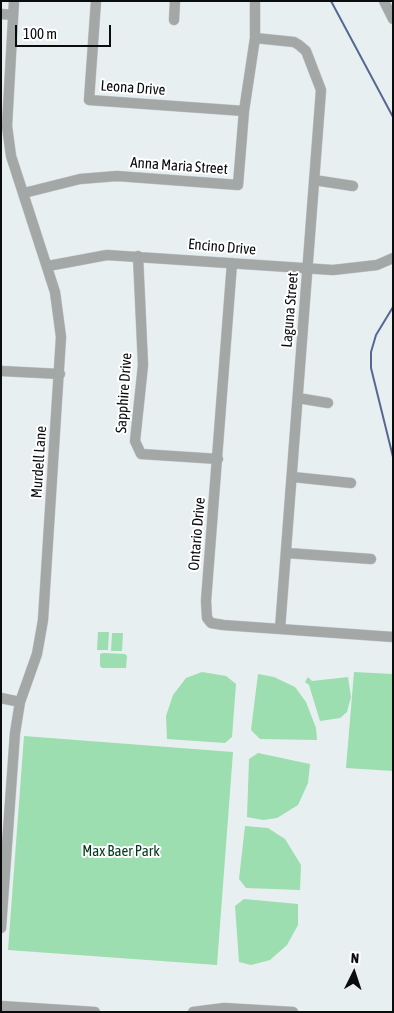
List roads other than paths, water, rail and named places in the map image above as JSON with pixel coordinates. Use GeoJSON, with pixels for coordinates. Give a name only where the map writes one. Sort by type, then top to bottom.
{"type":"FeatureCollection","features":[{"type":"Feature","properties":{"kind":"street","name":"Murdell Lane"},"geometry":{"type":"LineString","coordinates":[[1,928],[7,779],[20,702],[37,654],[43,626],[61,337],[55,292],[48,266],[11,156],[4,126],[14,1]]}},
{"type":"Feature","properties":{"kind":"street","name":"Leona Drive"},"geometry":{"type":"LineString","coordinates":[[96,1],[89,100],[244,112]]}},
{"type":"Feature","properties":{"kind":"street"},"geometry":{"type":"LineString","coordinates":[[174,1],[174,20]]}},
{"type":"Feature","properties":{"kind":"street","name":"Anna Maria Street"},"geometry":{"type":"LineString","coordinates":[[24,193],[80,179],[117,176],[238,185],[244,112],[255,38],[255,1]]}},
{"type":"Feature","properties":{"kind":"street"},"geometry":{"type":"LineString","coordinates":[[384,1],[393,19]]}},
{"type":"Feature","properties":{"kind":"street"},"geometry":{"type":"LineString","coordinates":[[1,14],[13,15]]}},
{"type":"Feature","properties":{"kind":"street","name":"Laguna Street"},"geometry":{"type":"LineString","coordinates":[[255,38],[294,42],[306,51],[316,71],[321,90],[309,269],[280,629]]}},
{"type":"Feature","properties":{"kind":"street"},"geometry":{"type":"LineString","coordinates":[[314,180],[353,186]]}},
{"type":"Feature","properties":{"kind":"street","name":"Encino Drive"},"geometry":{"type":"LineString","coordinates":[[48,266],[89,257],[138,256],[309,269],[353,269],[377,264],[393,258]]}},
{"type":"Feature","properties":{"kind":"street","name":"Sapphire Drive"},"geometry":{"type":"LineString","coordinates":[[138,256],[142,365],[135,441],[141,454],[218,459]]}},
{"type":"Feature","properties":{"kind":"street","name":"Ontario Drive"},"geometry":{"type":"LineString","coordinates":[[232,263],[206,601],[207,618],[212,623],[223,626],[393,637]]}},
{"type":"Feature","properties":{"kind":"street"},"geometry":{"type":"LineString","coordinates":[[1,372],[60,374]]}},
{"type":"Feature","properties":{"kind":"street"},"geometry":{"type":"LineString","coordinates":[[298,398],[328,403]]}},
{"type":"Feature","properties":{"kind":"street"},"geometry":{"type":"LineString","coordinates":[[293,477],[351,483]]}},
{"type":"Feature","properties":{"kind":"street"},"geometry":{"type":"LineString","coordinates":[[287,553],[371,559]]}},
{"type":"Feature","properties":{"kind":"street"},"geometry":{"type":"LineString","coordinates":[[1,698],[20,702]]}},
{"type":"Feature","properties":{"kind":"street"},"geometry":{"type":"LineString","coordinates":[[1,1006],[95,1012]]}},
{"type":"Feature","properties":{"kind":"street"},"geometry":{"type":"LineString","coordinates":[[193,1012],[224,1008],[293,1012]]}},
{"type":"Feature","properties":{"kind":"waterway"},"geometry":{"type":"LineString","coordinates":[[331,1],[393,117]]}},
{"type":"Feature","properties":{"kind":"waterway"},"geometry":{"type":"LineString","coordinates":[[393,307],[376,335],[371,352],[371,368],[393,457]]}},
{"type":"Feature","properties":{"kind":"park label","name":"Max Baer Park"},"geometry":{"type":"Point","coordinates":[121,851]}}]}
